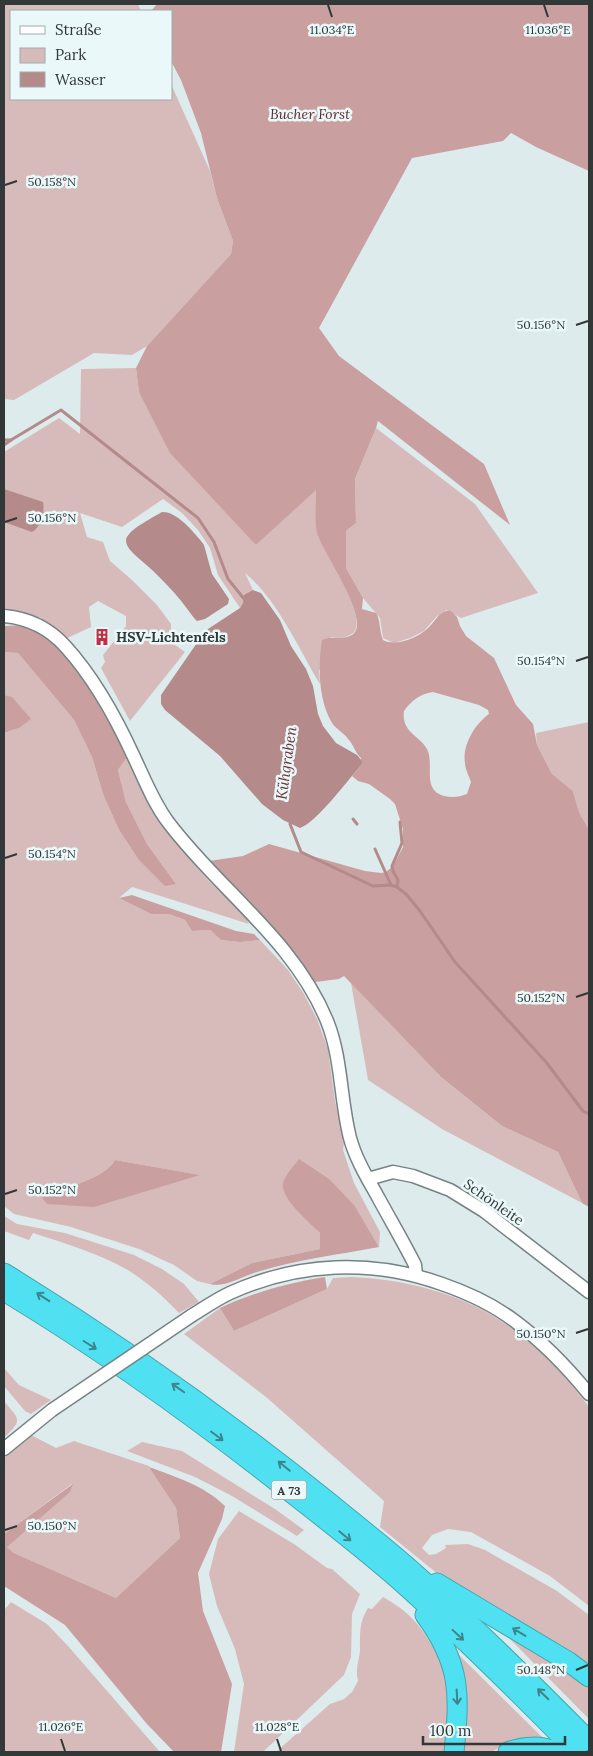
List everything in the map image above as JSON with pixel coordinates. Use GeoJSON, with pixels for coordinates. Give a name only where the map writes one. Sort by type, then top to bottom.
{"type":"FeatureCollection","features":[{"type":"Feature","properties":{"kind":"highway","name":"A 73"},"geometry":{"type":"LineString","coordinates":[[4,1273],[110,1340],[218,1416],[275,1459],[400,1571],[491,1644],[589,1742]]}},
{"type":"Feature","properties":{"kind":"highway","name":"A 73"},"geometry":{"type":"LineString","coordinates":[[4,1291],[101,1352],[178,1406],[312,1508],[400,1571],[476,1651],[578,1752]]}},
{"type":"Feature","properties":{"kind":"highway"},"geometry":{"type":"LineString","coordinates":[[400,1571],[569,1662],[589,1677]]}},
{"type":"Feature","properties":{"kind":"highway"},"geometry":{"type":"LineString","coordinates":[[400,1571],[426,1616],[441,1637],[454,1671],[457,1696],[454,1752]]}},
{"type":"Feature","properties":{"kind":"highway"},"geometry":{"type":"LineString","coordinates":[[508,1752],[526,1747],[556,1752]]}},
{"type":"Feature","properties":{"kind":"street"},"geometry":{"type":"LineString","coordinates":[[4,616],[21,619],[42,627],[58,639],[81,666],[98,690],[167,821],[185,844],[271,933],[312,993],[327,1021],[336,1053],[350,1138],[358,1162],[415,1265],[416,1275]]}},
{"type":"Feature","properties":{"kind":"street","name":"Schönleite"},"geometry":{"type":"LineString","coordinates":[[368,1180],[393,1172],[412,1176],[450,1190],[484,1211],[589,1292]]}},
{"type":"Feature","properties":{"kind":"street"},"geometry":{"type":"LineString","coordinates":[[4,1449],[52,1410],[191,1316],[230,1293],[294,1272],[356,1266],[416,1275],[456,1289],[485,1303],[515,1321],[560,1360],[589,1394]]}},
{"type":"Feature","properties":{"kind":"green space"},"geometry":{"type":"Polygon","coordinates":[[[4,4],[138,4],[141,10],[10,10],[10,100],[172,100],[172,86],[210,171],[217,198],[233,241],[231,254],[147,346],[132,355],[94,353],[14,400],[4,399],[4,4]]]}},
{"type":"Feature","properties":{"kind":"green space","name":"Bucher Forst"},"geometry":{"type":"Polygon","coordinates":[[[157,4],[589,4],[589,171],[536,147],[511,133],[503,141],[412,158],[319,328],[339,356],[484,464],[510,525],[378,421],[355,479],[356,523],[346,531],[346,568],[363,598],[362,609],[376,613],[383,640],[388,642],[400,642],[418,636],[443,612],[451,611],[457,617],[466,636],[494,658],[516,705],[533,724],[537,745],[552,774],[573,791],[579,812],[589,830],[589,1207],[582,1203],[558,1152],[502,1126],[441,1077],[344,976],[339,979],[315,982],[295,955],[209,861],[243,856],[269,844],[365,871],[381,873],[386,872],[393,866],[403,847],[403,829],[395,804],[369,784],[358,781],[352,776],[361,765],[361,758],[352,744],[332,723],[324,704],[320,682],[322,640],[348,637],[355,632],[357,624],[355,612],[344,585],[318,536],[316,490],[256,545],[170,453],[139,392],[136,368],[147,346],[231,254],[233,241],[217,198],[201,133],[181,80],[172,63],[172,10],[152,10],[157,4]],[[433,692],[417,698],[404,711],[405,724],[408,729],[427,749],[431,782],[437,793],[450,797],[467,794],[471,782],[465,765],[466,749],[474,729],[489,714],[488,710],[479,705],[433,692]]]}},
{"type":"Feature","properties":{"kind":"green space"},"geometry":{"type":"Polygon","coordinates":[[[136,368],[139,392],[256,545],[316,489],[318,535],[345,587],[356,617],[356,628],[350,635],[341,638],[331,637],[319,671],[320,684],[287,625],[257,584],[245,573],[253,590],[240,608],[218,575],[210,548],[198,530],[182,513],[163,499],[122,527],[80,513],[87,537],[103,542],[110,561],[157,605],[171,624],[171,642],[185,652],[130,721],[101,668],[105,662],[103,655],[126,626],[126,616],[98,601],[89,607],[91,627],[63,640],[39,623],[42,618],[4,608],[4,452],[59,418],[80,434],[81,369],[136,368]]]}},
{"type":"Feature","properties":{"kind":"green space"},"geometry":{"type":"Polygon","coordinates":[[[376,428],[475,504],[538,593],[461,618],[446,610],[436,617],[424,631],[410,638],[394,643],[383,638],[380,618],[363,598],[346,568],[346,531],[356,523],[355,479],[376,428]]]}},
{"type":"Feature","properties":{"kind":"green space"},"geometry":{"type":"Polygon","coordinates":[[[27,625],[48,636],[96,691],[128,756],[118,770],[126,802],[147,844],[176,884],[165,886],[138,859],[119,830],[103,794],[92,757],[74,720],[18,653],[4,652],[4,626],[27,625]]]}},
{"type":"Feature","properties":{"kind":"green space"},"geometry":{"type":"Polygon","coordinates":[[[4,652],[18,653],[74,720],[92,757],[103,794],[119,830],[138,859],[176,884],[147,844],[126,802],[118,770],[128,756],[148,802],[172,838],[208,880],[245,916],[249,924],[132,887],[119,898],[151,914],[169,914],[185,920],[192,931],[210,930],[221,940],[240,942],[260,940],[288,970],[304,994],[317,1019],[328,1049],[335,1101],[344,1141],[343,1150],[354,1183],[380,1232],[379,1247],[355,1206],[300,1213],[320,1233],[320,1249],[252,1263],[210,1284],[197,1281],[174,1265],[139,1249],[71,1227],[14,1214],[4,1206],[4,733],[19,728],[12,698],[4,695],[4,652]],[[115,1160],[95,1177],[49,1193],[199,1175],[115,1160]]]}},
{"type":"Feature","properties":{"kind":"green space"},"geometry":{"type":"Polygon","coordinates":[[[4,695],[12,697],[31,719],[19,728],[4,733],[4,695]]]}},
{"type":"Feature","properties":{"kind":"green space"},"geometry":{"type":"Polygon","coordinates":[[[589,722],[589,830],[579,812],[573,791],[552,774],[537,745],[536,733],[589,722]]]}},
{"type":"Feature","properties":{"kind":"green space"},"geometry":{"type":"Polygon","coordinates":[[[132,895],[236,931],[254,934],[260,940],[240,942],[221,940],[210,930],[192,931],[185,920],[169,914],[151,914],[119,898],[132,895]]]}},
{"type":"Feature","properties":{"kind":"green space"},"geometry":{"type":"Polygon","coordinates":[[[351,983],[441,1077],[502,1126],[558,1152],[582,1203],[442,1129],[368,1080],[351,983]]]}},
{"type":"Feature","properties":{"kind":"green space"},"geometry":{"type":"Polygon","coordinates":[[[299,1159],[329,1179],[355,1206],[379,1247],[269,1268],[221,1285],[210,1284],[252,1263],[320,1249],[320,1233],[291,1203],[283,1189],[286,1177],[299,1159]]]}},
{"type":"Feature","properties":{"kind":"green space"},"geometry":{"type":"Polygon","coordinates":[[[115,1160],[200,1175],[94,1207],[47,1204],[42,1198],[49,1193],[95,1177],[115,1160]]]}},
{"type":"Feature","properties":{"kind":"green space"},"geometry":{"type":"Polygon","coordinates":[[[4,1216],[17,1224],[65,1233],[134,1255],[162,1269],[184,1284],[199,1302],[179,1313],[147,1284],[115,1263],[33,1233],[29,1240],[4,1231],[4,1216]]]}},
{"type":"Feature","properties":{"kind":"green space"},"geometry":{"type":"Polygon","coordinates":[[[325,1277],[327,1289],[234,1331],[220,1308],[271,1289],[325,1277]]]}},
{"type":"Feature","properties":{"kind":"green space"},"geometry":{"type":"Polygon","coordinates":[[[351,1277],[411,1284],[450,1296],[486,1312],[503,1322],[539,1350],[589,1407],[589,1606],[550,1576],[471,1532],[448,1529],[432,1535],[422,1548],[429,1555],[436,1554],[446,1548],[445,1545],[468,1544],[485,1550],[557,1591],[589,1615],[589,1670],[439,1575],[380,1527],[384,1501],[266,1397],[184,1334],[220,1308],[234,1331],[327,1289],[333,1278],[351,1277]]]}},
{"type":"Feature","properties":{"kind":"green space"},"geometry":{"type":"Polygon","coordinates":[[[4,1368],[19,1385],[51,1400],[31,1414],[25,1411],[4,1386],[4,1368]]]}},
{"type":"Feature","properties":{"kind":"green space"},"geometry":{"type":"Polygon","coordinates":[[[4,1401],[16,1416],[17,1423],[4,1438],[4,1401]]]}},
{"type":"Feature","properties":{"kind":"green space"},"geometry":{"type":"Polygon","coordinates":[[[31,1435],[56,1448],[74,1441],[149,1466],[176,1508],[180,1538],[116,1598],[14,1553],[6,1546],[69,1492],[72,1484],[4,1534],[4,1458],[31,1435]]]}},
{"type":"Feature","properties":{"kind":"green space"},"geometry":{"type":"Polygon","coordinates":[[[142,1442],[182,1451],[275,1509],[304,1530],[297,1536],[232,1496],[195,1477],[127,1451],[142,1442]]]}},
{"type":"Feature","properties":{"kind":"green space"},"geometry":{"type":"Polygon","coordinates":[[[149,1467],[180,1478],[208,1493],[225,1506],[222,1519],[198,1573],[203,1611],[232,1684],[221,1752],[174,1752],[147,1724],[65,1625],[4,1586],[4,1534],[73,1484],[70,1492],[7,1547],[14,1553],[116,1598],[180,1538],[176,1508],[149,1467]]]}},
{"type":"Feature","properties":{"kind":"green space"},"geometry":{"type":"Polygon","coordinates":[[[239,1511],[294,1544],[327,1568],[332,1569],[360,1594],[352,1614],[351,1657],[344,1675],[263,1752],[234,1752],[244,1684],[235,1649],[217,1606],[209,1574],[218,1539],[239,1511]]]}},
{"type":"Feature","properties":{"kind":"green space"},"geometry":{"type":"Polygon","coordinates":[[[383,1597],[413,1619],[434,1649],[434,1644],[447,1676],[446,1752],[276,1752],[330,1704],[344,1699],[352,1692],[358,1681],[357,1669],[363,1618],[368,1608],[372,1609],[383,1597]]]}},
{"type":"Feature","properties":{"kind":"green space"},"geometry":{"type":"Polygon","coordinates":[[[11,1602],[47,1624],[160,1752],[4,1752],[4,1607],[5,1609],[11,1602]]]}},
{"type":"Feature","properties":{"kind":"green space"},"geometry":{"type":"Polygon","coordinates":[[[499,1628],[568,1670],[589,1687],[589,1719],[499,1628]]]}},
{"type":"Feature","properties":{"kind":"green space"},"geometry":{"type":"Polygon","coordinates":[[[459,1655],[543,1738],[540,1740],[508,1743],[491,1752],[461,1752],[456,1656],[459,1655]]]}},
{"type":"Feature","properties":{"kind":"water"},"geometry":{"type":"Polygon","coordinates":[[[4,489],[43,502],[42,519],[35,530],[32,532],[4,522],[4,489]]]}},
{"type":"Feature","properties":{"kind":"water"},"geometry":{"type":"Polygon","coordinates":[[[162,512],[178,518],[201,541],[204,545],[212,574],[229,599],[228,604],[205,619],[197,621],[167,585],[127,545],[126,540],[131,532],[162,512]]]}},
{"type":"Feature","properties":{"kind":"water"},"geometry":{"type":"Polygon","coordinates":[[[253,590],[261,593],[280,620],[291,646],[306,669],[313,686],[318,714],[323,726],[336,743],[357,755],[362,761],[361,765],[323,810],[300,828],[283,820],[262,804],[220,756],[165,710],[161,704],[161,695],[199,640],[208,629],[240,608],[244,595],[253,590]]]}},
{"type":"Feature","properties":{"kind":"waterway","name":"Kühgraben"},"geometry":{"type":"LineString","coordinates":[[4,440],[11,440],[61,410],[198,518],[214,542],[228,579],[245,600]]}},
{"type":"Feature","properties":{"kind":"waterway","name":"Kühgraben"},"geometry":{"type":"LineString","coordinates":[[4,445],[11,440]]}},
{"type":"Feature","properties":{"kind":"waterway"},"geometry":{"type":"LineString","coordinates":[[353,819],[357,824]]}},
{"type":"Feature","properties":{"kind":"waterway","name":"Kühgraben"},"geometry":{"type":"LineString","coordinates":[[291,820],[290,824],[301,852],[373,886],[391,885],[406,894],[455,962],[546,1062],[583,1111],[589,1114]]}},
{"type":"Feature","properties":{"kind":"waterway"},"geometry":{"type":"LineString","coordinates":[[397,887],[398,880],[392,866],[402,843],[400,822]]}},
{"type":"Feature","properties":{"kind":"waterway"},"geometry":{"type":"LineString","coordinates":[[375,849],[391,885]]}},
{"type":"Feature","properties":{"kind":"place","name":"HSV-Lichtenfels"},"geometry":{"type":"Point","coordinates":[102,637]}}]}
